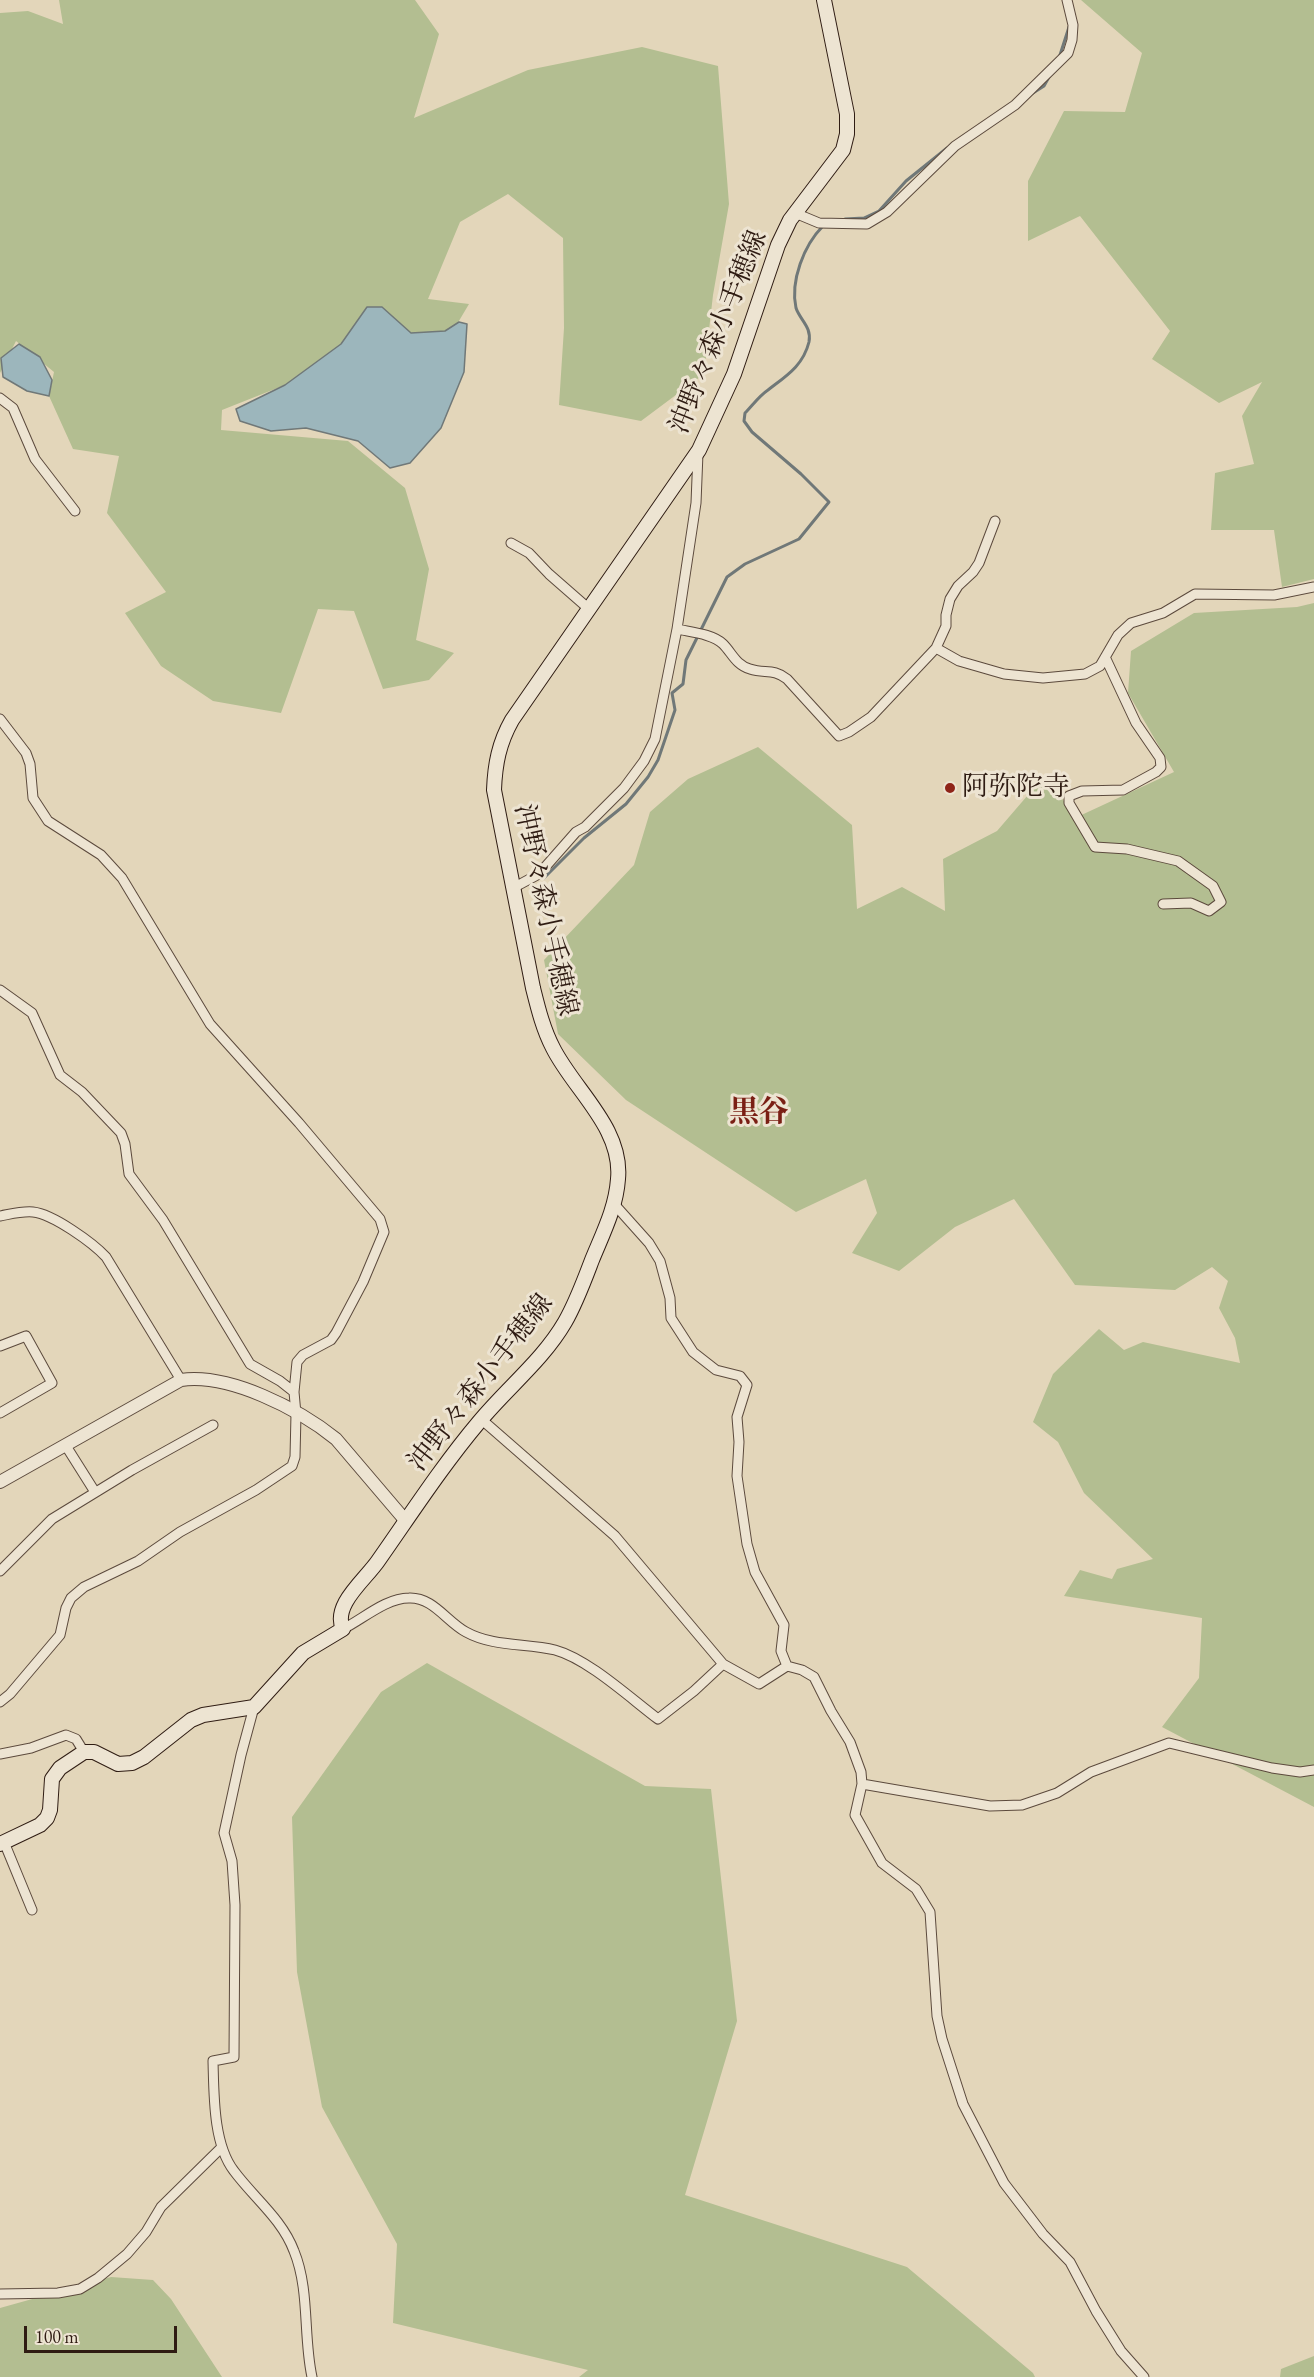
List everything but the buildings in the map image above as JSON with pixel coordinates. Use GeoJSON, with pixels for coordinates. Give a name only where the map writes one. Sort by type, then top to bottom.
{"type":"FeatureCollection","features":[{"type":"Feature","properties":{"kind":"main road","name":"沖野々森小手穂線"},"geometry":{"type":"LineString","coordinates":[[343,1629],[339,1620],[341,1611],[451,1456],[481,1419],[548,1346],[564,1323],[576,1301],[615,1205],[619,1177],[617,1153],[608,1132],[553,1048],[533,988],[494,790],[495,763],[502,738],[512,720],[699,450],[734,374],[778,245],[795,213],[843,150],[847,134],[847,114],[824,0]]}},
{"type":"Feature","properties":{"kind":"main road"},"geometry":{"type":"LineString","coordinates":[[2,1843],[40,1825],[47,1818],[50,1810],[52,1779],[60,1768],[84,1752],[94,1752],[118,1764],[132,1763],[144,1757],[190,1720],[203,1715],[254,1707],[303,1653],[343,1629]]}},
{"type":"Feature","properties":{"kind":"street"},"geometry":{"type":"LineString","coordinates":[[795,213],[819,223],[867,224],[882,216],[955,146],[1015,105],[1068,53],[1073,26],[1067,0]]}},
{"type":"Feature","properties":{"kind":"street"},"geometry":{"type":"LineString","coordinates":[[0,398],[13,408],[35,459],[75,511]]}},
{"type":"Feature","properties":{"kind":"street"},"geometry":{"type":"LineString","coordinates":[[513,888],[539,874],[576,832],[585,827],[624,788],[644,761],[655,739],[677,629],[696,503],[699,450]]}},
{"type":"Feature","properties":{"kind":"street"},"geometry":{"type":"LineString","coordinates":[[677,629],[722,642],[736,662],[750,669],[777,672],[787,679],[838,736],[849,732],[871,717],[936,648],[946,626],[950,599],[958,586],[979,563],[995,521]]}},
{"type":"Feature","properties":{"kind":"street"},"geometry":{"type":"LineString","coordinates":[[511,543],[529,553],[589,609]]}},
{"type":"Feature","properties":{"kind":"street"},"geometry":{"type":"LineString","coordinates":[[936,648],[959,661],[1004,674],[1043,678],[1085,674],[1100,666],[1118,635],[1131,623],[1163,613],[1195,594],[1274,596],[1314,587]]}},
{"type":"Feature","properties":{"kind":"street"},"geometry":{"type":"LineString","coordinates":[[1106,659],[1136,723],[1160,758],[1161,767],[1124,790],[1082,791],[1069,796],[1069,803],[1095,847],[1127,849],[1178,861],[1213,886],[1221,902],[1209,911],[1191,903],[1163,904]]}},
{"type":"Feature","properties":{"kind":"street"},"geometry":{"type":"LineString","coordinates":[[0,719],[26,753],[30,764],[33,798],[48,821],[101,855],[122,878],[210,1024],[299,1123],[380,1219],[384,1227],[363,1282],[334,1338],[299,1358],[294,1392],[296,1457],[292,1466],[256,1490],[171,1538],[138,1561],[84,1587],[71,1598],[66,1608],[60,1635],[10,1695],[0,1701]]}},
{"type":"Feature","properties":{"kind":"street"},"geometry":{"type":"LineString","coordinates":[[0,990],[32,1013],[60,1075],[82,1092],[121,1133],[125,1144],[129,1174],[163,1220],[250,1364],[294,1392]]}},
{"type":"Feature","properties":{"kind":"street"},"geometry":{"type":"LineString","coordinates":[[615,1205],[649,1243],[660,1261],[670,1298],[671,1318],[693,1352],[716,1370],[740,1376],[747,1385],[737,1417],[739,1442],[737,1476],[747,1544],[755,1572],[783,1625],[781,1651],[787,1666]]}},
{"type":"Feature","properties":{"kind":"street"},"geometry":{"type":"LineString","coordinates":[[0,1216],[34,1212],[46,1216],[98,1248],[106,1257],[181,1380]]}},
{"type":"Feature","properties":{"kind":"street"},"geometry":{"type":"LineString","coordinates":[[0,1346],[26,1336],[52,1383],[0,1413]]}},
{"type":"Feature","properties":{"kind":"street"},"geometry":{"type":"LineString","coordinates":[[0,1482],[181,1380],[208,1380],[259,1392],[336,1439],[405,1520]]}},
{"type":"Feature","properties":{"kind":"street"},"geometry":{"type":"LineString","coordinates":[[481,1419],[615,1536],[723,1664],[759,1684],[787,1666],[802,1670],[814,1677],[850,1742],[861,1772],[862,1784],[855,1815],[882,1863],[916,1889],[930,1912],[937,2016],[963,2104],[1004,2183],[1043,2234],[1070,2262],[1096,2311],[1121,2351],[1144,2377]]}},
{"type":"Feature","properties":{"kind":"street"},"geometry":{"type":"LineString","coordinates":[[0,1571],[52,1519],[213,1425]]}},
{"type":"Feature","properties":{"kind":"street"},"geometry":{"type":"LineString","coordinates":[[66,1446],[95,1492]]}},
{"type":"Feature","properties":{"kind":"street"},"geometry":{"type":"LineString","coordinates":[[343,1629],[389,1603],[407,1598],[425,1599],[466,1632],[484,1640],[556,1650],[578,1660],[658,1719],[723,1664]]}},
{"type":"Feature","properties":{"kind":"street"},"geometry":{"type":"LineString","coordinates":[[254,1707],[240,1755],[224,1833],[232,1861],[236,1905],[234,2058],[213,2061],[214,2100],[222,2147],[233,2170],[272,2213],[294,2250],[302,2285],[307,2350],[312,2377]]}},
{"type":"Feature","properties":{"kind":"street"},"geometry":{"type":"LineString","coordinates":[[0,1754],[31,1748],[66,1735],[76,1738],[84,1752]]}},
{"type":"Feature","properties":{"kind":"street"},"geometry":{"type":"LineString","coordinates":[[862,1784],[990,1806],[1022,1805],[1057,1793],[1091,1772],[1169,1743],[1272,1768],[1300,1772],[1314,1770]]}},
{"type":"Feature","properties":{"kind":"street"},"geometry":{"type":"LineString","coordinates":[[2,1843],[32,1910]]}},
{"type":"Feature","properties":{"kind":"street"},"geometry":{"type":"LineString","coordinates":[[0,2294],[58,2293],[80,2289],[98,2278],[127,2254],[146,2232],[161,2206],[222,2147]]}},
{"type":"Feature","properties":{"kind":"green space"},"geometry":{"type":"Polygon","coordinates":[[[59,0],[415,0],[439,34],[414,118],[528,70],[642,47],[718,66],[729,204],[713,295],[704,374],[641,421],[559,405],[564,328],[563,238],[508,194],[460,222],[428,299],[469,304],[450,336],[332,357],[285,385],[222,410],[221,430],[348,441],[405,488],[429,569],[416,640],[454,653],[429,680],[383,689],[354,611],[318,609],[281,713],[213,701],[161,666],[125,613],[166,592],[107,513],[119,456],[73,449],[49,396],[54,372],[16,341],[0,373],[0,13],[28,11],[63,24],[59,0]]]}},
{"type":"Feature","properties":{"kind":"green space"},"geometry":{"type":"Polygon","coordinates":[[[1081,0],[1314,0],[1314,579],[1282,587],[1274,530],[1211,530],[1215,473],[1254,464],[1242,416],[1262,382],[1219,403],[1152,359],[1170,331],[1080,216],[1028,241],[1028,181],[1064,111],[1125,112],[1142,53],[1081,0]]]}},
{"type":"Feature","properties":{"kind":"green space"},"geometry":{"type":"Polygon","coordinates":[[[1314,603],[1314,1807],[1162,1727],[1199,1678],[1202,1618],[1064,1596],[1080,1570],[1112,1579],[1117,1569],[1153,1559],[1084,1493],[1058,1442],[1033,1422],[1053,1374],[1099,1329],[1124,1350],[1143,1342],[1240,1363],[1235,1338],[1219,1308],[1228,1281],[1212,1267],[1175,1290],[1075,1285],[1014,1199],[955,1227],[899,1271],[852,1253],[877,1213],[866,1179],[796,1212],[626,1100],[558,1034],[544,960],[634,865],[650,812],[688,779],[758,747],[852,825],[857,909],[902,887],[945,911],[943,859],[997,831],[1046,774],[1075,818],[1174,772],[1128,693],[1131,651],[1194,613],[1297,607],[1314,603]]]}},
{"type":"Feature","properties":{"kind":"green space"},"geometry":{"type":"Polygon","coordinates":[[[427,1663],[645,1786],[711,1789],[737,2021],[685,2195],[907,2267],[1035,2377],[579,2377],[588,2370],[393,2323],[397,2244],[322,2107],[297,1972],[292,1817],[381,1692],[427,1663]]]}},
{"type":"Feature","properties":{"kind":"green space"},"geometry":{"type":"Polygon","coordinates":[[[111,2277],[153,2280],[171,2299],[222,2377],[0,2377],[0,2308],[111,2277]]]}},
{"type":"Feature","properties":{"kind":"green space"},"geometry":{"type":"Polygon","coordinates":[[[1314,2356],[1314,2377],[1280,2377],[1281,2369],[1314,2356]]]}},
{"type":"Feature","properties":{"kind":"water"},"geometry":{"type":"Polygon","coordinates":[[[367,307],[382,307],[411,333],[445,331],[459,322],[467,324],[464,372],[441,428],[410,463],[390,468],[358,441],[306,428],[271,431],[240,421],[236,409],[285,385],[341,344],[367,307]]]}},
{"type":"Feature","properties":{"kind":"water"},"geometry":{"type":"Polygon","coordinates":[[[19,344],[40,357],[52,380],[49,396],[27,391],[3,377],[1,358],[19,344]]]}},
{"type":"Feature","properties":{"kind":"waterway"},"geometry":{"type":"LineString","coordinates":[[1059,58],[1069,27]]}},
{"type":"Feature","properties":{"kind":"waterway"},"geometry":{"type":"LineString","coordinates":[[1033,93],[1044,86],[1049,77]]}},
{"type":"Feature","properties":{"kind":"waterway"},"geometry":{"type":"LineString","coordinates":[[845,219],[864,218],[879,211],[906,181],[947,148]]}},
{"type":"Feature","properties":{"kind":"waterway"},"geometry":{"type":"LineString","coordinates":[[544,878],[584,838],[626,804],[648,777],[658,760],[675,710],[672,693],[683,684],[686,660],[727,577],[745,564],[799,539],[829,502],[801,474],[752,432],[744,421],[745,413],[762,395],[793,370],[803,358],[809,342],[809,332],[796,308],[795,286],[805,253],[823,226]]}},
{"type":"Feature","properties":{"kind":"place","name":"阿弥陀寺"},"geometry":{"type":"Point","coordinates":[950,788]}},
{"type":"Feature","properties":{"kind":"district","name":"黒谷"},"geometry":{"type":"Point","coordinates":[759,1113]}}]}
